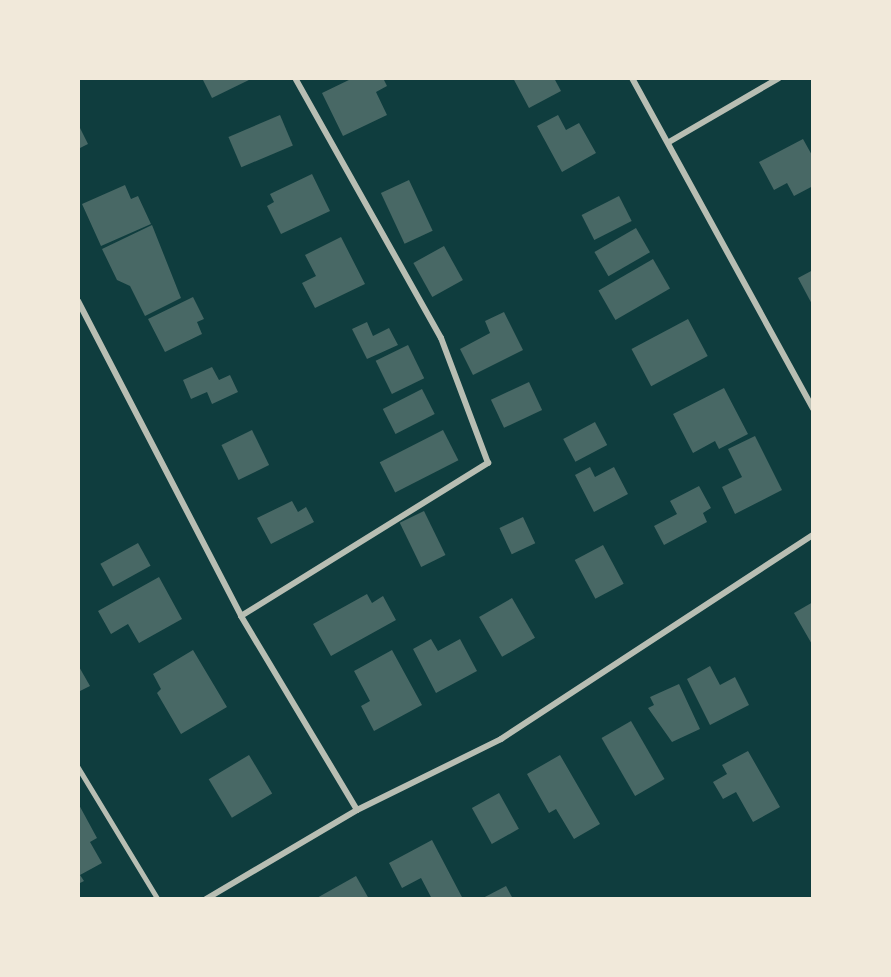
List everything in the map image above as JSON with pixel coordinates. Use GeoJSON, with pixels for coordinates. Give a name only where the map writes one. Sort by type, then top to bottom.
{"type":"FeatureCollection","features":[{"type":"Feature","properties":{"kind":"street"},"geometry":{"type":"LineString","coordinates":[[241,616],[488,463],[441,338],[295,78]]}},
{"type":"Feature","properties":{"kind":"street"},"geometry":{"type":"LineString","coordinates":[[632,78],[813,409]]}},
{"type":"Feature","properties":{"kind":"street"},"geometry":{"type":"LineString","coordinates":[[669,142],[779,78]]}},
{"type":"Feature","properties":{"kind":"street"},"geometry":{"type":"LineString","coordinates":[[78,301],[241,616],[357,810]]}},
{"type":"Feature","properties":{"kind":"street"},"geometry":{"type":"LineString","coordinates":[[206,899],[357,810],[501,739],[813,535]]}},
{"type":"Feature","properties":{"kind":"lane"},"geometry":{"type":"LineString","coordinates":[[78,767],[158,899]]}},
{"type":"Feature","properties":{"kind":"building"},"geometry":{"type":"Polygon","coordinates":[[[202,78],[253,78],[212,98],[202,78]]]}},
{"type":"Feature","properties":{"kind":"building"},"geometry":{"type":"Polygon","coordinates":[[[353,78],[383,78],[387,86],[376,92],[387,115],[343,136],[322,93],[353,78]]]}},
{"type":"Feature","properties":{"kind":"building"},"geometry":{"type":"Polygon","coordinates":[[[513,78],[554,78],[561,91],[529,108],[513,78]]]}},
{"type":"Feature","properties":{"kind":"building"},"geometry":{"type":"Polygon","coordinates":[[[280,115],[293,145],[241,167],[228,137],[280,115]]]}},
{"type":"Feature","properties":{"kind":"building"},"geometry":{"type":"Polygon","coordinates":[[[558,115],[566,130],[579,123],[596,153],[562,172],[537,126],[558,115]]]}},
{"type":"Feature","properties":{"kind":"building"},"geometry":{"type":"Polygon","coordinates":[[[78,124],[88,144],[78,149],[78,124]]]}},
{"type":"Feature","properties":{"kind":"building"},"geometry":{"type":"Polygon","coordinates":[[[803,139],[813,157],[813,186],[794,196],[787,183],[774,190],[759,162],[803,139]]]}},
{"type":"Feature","properties":{"kind":"building"},"geometry":{"type":"Polygon","coordinates":[[[312,174],[330,211],[281,234],[267,206],[274,202],[270,194],[312,174]]]}},
{"type":"Feature","properties":{"kind":"building"},"geometry":{"type":"Polygon","coordinates":[[[409,180],[433,231],[405,244],[381,193],[409,180]]]}},
{"type":"Feature","properties":{"kind":"building"},"geometry":{"type":"Polygon","coordinates":[[[125,185],[131,199],[138,196],[151,224],[101,246],[82,204],[125,185]]]}},
{"type":"Feature","properties":{"kind":"building"},"geometry":{"type":"Polygon","coordinates":[[[619,196],[632,221],[594,240],[582,215],[619,196]]]}},
{"type":"Feature","properties":{"kind":"building"},"geometry":{"type":"Polygon","coordinates":[[[152,225],[181,298],[145,316],[130,286],[117,280],[102,249],[152,225]]]}},
{"type":"Feature","properties":{"kind":"building"},"geometry":{"type":"Polygon","coordinates":[[[636,228],[650,252],[608,276],[594,252],[636,228]]]}},
{"type":"Feature","properties":{"kind":"building"},"geometry":{"type":"Polygon","coordinates":[[[341,237],[365,284],[315,308],[302,283],[316,276],[305,255],[341,237]]]}},
{"type":"Feature","properties":{"kind":"building"},"geometry":{"type":"Polygon","coordinates":[[[444,246],[463,280],[432,297],[413,263],[444,246]]]}},
{"type":"Feature","properties":{"kind":"building"},"geometry":{"type":"Polygon","coordinates":[[[653,259],[670,288],[615,320],[598,290],[653,259]]]}},
{"type":"Feature","properties":{"kind":"building"},"geometry":{"type":"Polygon","coordinates":[[[813,270],[813,306],[798,278],[813,270]]]}},
{"type":"Feature","properties":{"kind":"building"},"geometry":{"type":"Polygon","coordinates":[[[193,297],[204,319],[197,322],[202,334],[165,352],[148,319],[193,297]]]}},
{"type":"Feature","properties":{"kind":"building"},"geometry":{"type":"Polygon","coordinates":[[[504,312],[523,350],[473,375],[460,349],[490,333],[485,321],[504,312]]]}},
{"type":"Feature","properties":{"kind":"building"},"geometry":{"type":"Polygon","coordinates":[[[688,319],[708,356],[651,386],[631,349],[688,319]]]}},
{"type":"Feature","properties":{"kind":"building"},"geometry":{"type":"Polygon","coordinates":[[[367,322],[373,336],[389,328],[398,345],[367,359],[352,329],[367,322]]]}},
{"type":"Feature","properties":{"kind":"building"},"geometry":{"type":"Polygon","coordinates":[[[408,345],[424,378],[392,394],[376,361],[408,345]]]}},
{"type":"Feature","properties":{"kind":"building"},"geometry":{"type":"Polygon","coordinates":[[[212,367],[219,380],[230,375],[238,392],[212,404],[207,392],[191,399],[183,380],[212,367]]]}},
{"type":"Feature","properties":{"kind":"building"},"geometry":{"type":"Polygon","coordinates":[[[529,382],[542,410],[504,428],[491,400],[529,382]]]}},
{"type":"Feature","properties":{"kind":"building"},"geometry":{"type":"Polygon","coordinates":[[[724,388],[748,434],[719,449],[715,441],[693,453],[673,414],[724,388]]]}},
{"type":"Feature","properties":{"kind":"building"},"geometry":{"type":"Polygon","coordinates":[[[422,389],[435,414],[396,434],[383,409],[422,389]]]}},
{"type":"Feature","properties":{"kind":"building"},"geometry":{"type":"Polygon","coordinates":[[[595,422],[607,445],[575,462],[563,439],[595,422]]]}},
{"type":"Feature","properties":{"kind":"building"},"geometry":{"type":"Polygon","coordinates":[[[252,430],[269,465],[239,480],[221,445],[252,430]]]}},
{"type":"Feature","properties":{"kind":"building"},"geometry":{"type":"Polygon","coordinates":[[[443,430],[458,460],[395,493],[380,462],[443,430]]]}},
{"type":"Feature","properties":{"kind":"building"},"geometry":{"type":"Polygon","coordinates":[[[755,436],[782,490],[735,514],[722,487],[742,477],[728,449],[755,436]]]}},
{"type":"Feature","properties":{"kind":"building"},"geometry":{"type":"Polygon","coordinates":[[[590,467],[595,477],[614,467],[628,494],[594,512],[575,475],[590,467]]]}},
{"type":"Feature","properties":{"kind":"building"},"geometry":{"type":"Polygon","coordinates":[[[699,486],[711,508],[703,513],[707,522],[664,545],[654,526],[677,514],[670,501],[699,486]]]}},
{"type":"Feature","properties":{"kind":"building"},"geometry":{"type":"Polygon","coordinates":[[[292,501],[298,512],[306,507],[314,522],[271,544],[257,518],[292,501]]]}},
{"type":"Feature","properties":{"kind":"building"},"geometry":{"type":"Polygon","coordinates":[[[424,511],[445,555],[421,567],[400,523],[424,511]]]}},
{"type":"Feature","properties":{"kind":"building"},"geometry":{"type":"Polygon","coordinates":[[[523,517],[535,543],[512,554],[499,528],[523,517]]]}},
{"type":"Feature","properties":{"kind":"building"},"geometry":{"type":"Polygon","coordinates":[[[138,543],[151,566],[113,587],[100,564],[138,543]]]}},
{"type":"Feature","properties":{"kind":"building"},"geometry":{"type":"Polygon","coordinates":[[[603,545],[624,584],[595,599],[575,560],[603,545]]]}},
{"type":"Feature","properties":{"kind":"building"},"geometry":{"type":"Polygon","coordinates":[[[159,577],[182,619],[139,643],[128,624],[111,634],[98,611],[159,577]]]}},
{"type":"Feature","properties":{"kind":"building"},"geometry":{"type":"Polygon","coordinates":[[[367,594],[372,603],[383,596],[396,620],[331,656],[313,624],[367,594]]]}},
{"type":"Feature","properties":{"kind":"building"},"geometry":{"type":"Polygon","coordinates":[[[512,598],[535,638],[502,657],[479,617],[512,598]]]}},
{"type":"Feature","properties":{"kind":"building"},"geometry":{"type":"Polygon","coordinates":[[[813,602],[813,646],[794,613],[813,602]]]}},
{"type":"Feature","properties":{"kind":"building"},"geometry":{"type":"Polygon","coordinates":[[[431,639],[438,651],[460,639],[477,671],[436,693],[413,649],[431,639]]]}},
{"type":"Feature","properties":{"kind":"building"},"geometry":{"type":"Polygon","coordinates":[[[193,650],[227,707],[181,734],[157,693],[161,689],[153,674],[193,650]]]}},
{"type":"Feature","properties":{"kind":"building"},"geometry":{"type":"Polygon","coordinates":[[[392,650],[422,705],[374,731],[361,706],[370,701],[354,671],[392,650]]]}},
{"type":"Feature","properties":{"kind":"building"},"geometry":{"type":"Polygon","coordinates":[[[78,665],[90,686],[78,692],[78,665]]]}},
{"type":"Feature","properties":{"kind":"building"},"geometry":{"type":"Polygon","coordinates":[[[710,666],[720,685],[735,677],[749,705],[710,725],[687,679],[710,666]]]}},
{"type":"Feature","properties":{"kind":"building"},"geometry":{"type":"Polygon","coordinates":[[[679,684],[700,729],[672,742],[648,708],[654,705],[650,697],[679,684]]]}},
{"type":"Feature","properties":{"kind":"building"},"geometry":{"type":"Polygon","coordinates":[[[631,721],[664,779],[635,796],[602,738],[631,721]]]}},
{"type":"Feature","properties":{"kind":"building"},"geometry":{"type":"Polygon","coordinates":[[[748,751],[780,807],[753,822],[736,792],[723,799],[713,782],[727,774],[722,765],[748,751]]]}},
{"type":"Feature","properties":{"kind":"building"},"geometry":{"type":"Polygon","coordinates":[[[249,755],[272,794],[232,818],[209,779],[249,755]]]}},
{"type":"Feature","properties":{"kind":"building"},"geometry":{"type":"Polygon","coordinates":[[[560,755],[600,824],[574,839],[556,809],[549,813],[527,774],[560,755]]]}},
{"type":"Feature","properties":{"kind":"building"},"geometry":{"type":"Polygon","coordinates":[[[499,793],[519,829],[492,844],[472,808],[499,793]]]}},
{"type":"Feature","properties":{"kind":"building"},"geometry":{"type":"Polygon","coordinates":[[[78,803],[97,838],[90,842],[102,863],[80,875],[84,881],[78,884],[78,803]]]}},
{"type":"Feature","properties":{"kind":"building"},"geometry":{"type":"Polygon","coordinates":[[[432,840],[463,899],[432,899],[421,878],[402,888],[389,863],[432,840]]]}},
{"type":"Feature","properties":{"kind":"building"},"geometry":{"type":"Polygon","coordinates":[[[356,876],[369,899],[315,899],[356,876]]]}},
{"type":"Feature","properties":{"kind":"building"},"geometry":{"type":"Polygon","coordinates":[[[506,886],[513,899],[481,899],[506,886]]]}}]}
